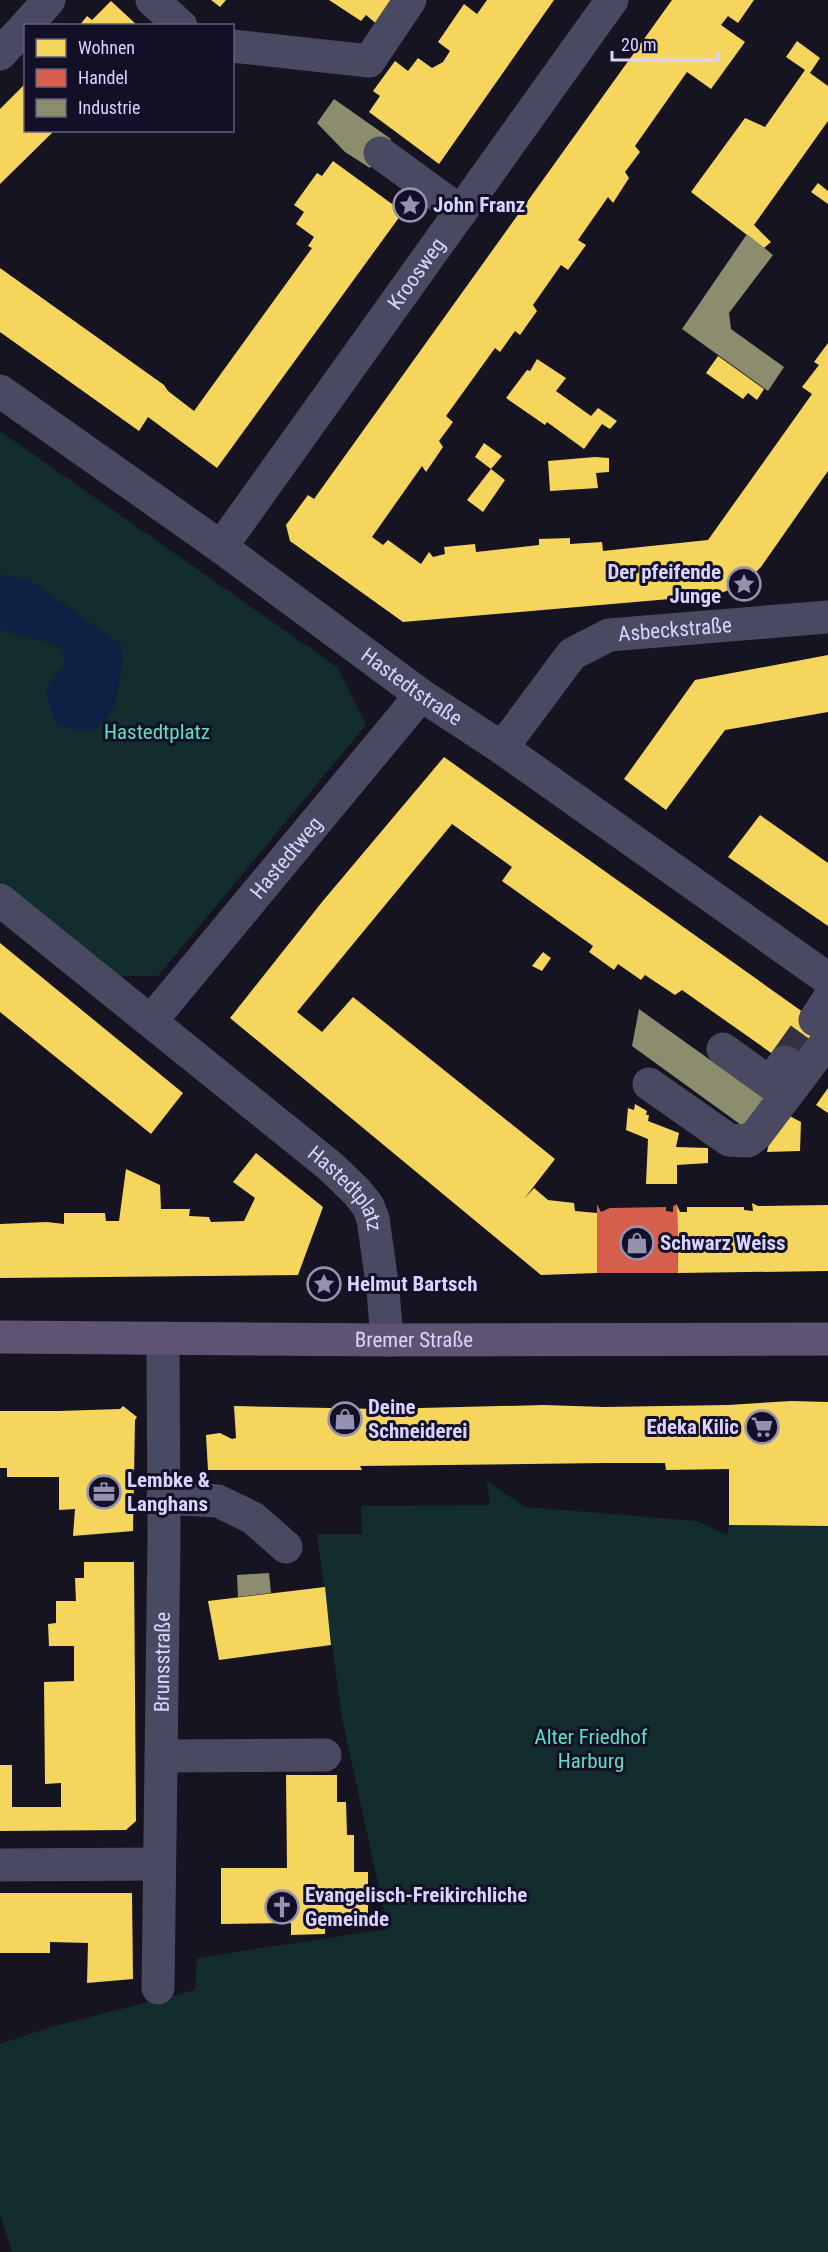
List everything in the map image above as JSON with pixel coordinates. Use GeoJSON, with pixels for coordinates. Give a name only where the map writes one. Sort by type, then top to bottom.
{"type":"FeatureCollection","features":[{"type":"Feature","properties":{"kind":"main road","name":"Bremer Straße"},"geometry":{"type":"LineString","coordinates":[[0,1337],[387,1340],[828,1339]]}},
{"type":"Feature","properties":{"kind":"street"},"geometry":{"type":"LineString","coordinates":[[28,24],[49,0]]}},
{"type":"Feature","properties":{"kind":"street"},"geometry":{"type":"LineString","coordinates":[[152,0],[179,24]]}},
{"type":"Feature","properties":{"kind":"street"},"geometry":{"type":"LineString","coordinates":[[234,46],[369,61],[410,0]]}},
{"type":"Feature","properties":{"kind":"street","name":"Kroosweg"},"geometry":{"type":"LineString","coordinates":[[221,547],[612,0]]}},
{"type":"Feature","properties":{"kind":"street"},"geometry":{"type":"LineString","coordinates":[[0,54],[24,28]]}},
{"type":"Feature","properties":{"kind":"street"},"geometry":{"type":"LineString","coordinates":[[380,153],[461,212]]}},
{"type":"Feature","properties":{"kind":"street","name":"Hastedtstraße"},"geometry":{"type":"LineString","coordinates":[[0,391],[221,547],[421,695],[502,748],[828,979]]}},
{"type":"Feature","properties":{"kind":"street","name":"Asbeckstraße"},"geometry":{"type":"LineString","coordinates":[[502,748],[572,654],[609,635],[828,617]]}},
{"type":"Feature","properties":{"kind":"street","name":"Hastedtweg"},"geometry":{"type":"LineString","coordinates":[[151,1021],[421,695]]}},
{"type":"Feature","properties":{"kind":"street","name":"Hastedtplatz"},"geometry":{"type":"LineString","coordinates":[[0,900],[330,1166],[357,1192],[368,1206],[373,1219],[387,1340]]}},
{"type":"Feature","properties":{"kind":"street"},"geometry":{"type":"LineString","coordinates":[[648,1084],[729,1140],[748,1141],[757,1134],[824,1020]]}},
{"type":"Feature","properties":{"kind":"street"},"geometry":{"type":"LineString","coordinates":[[723,1050],[770,1083],[785,1062]]}},
{"type":"Feature","properties":{"kind":"street","name":"Brunsstraße"},"geometry":{"type":"LineString","coordinates":[[158,1988],[163,1338]]}},
{"type":"Feature","properties":{"kind":"street"},"geometry":{"type":"LineString","coordinates":[[163,1498],[218,1501],[254,1518],[286,1547]]}},
{"type":"Feature","properties":{"kind":"street"},"geometry":{"type":"LineString","coordinates":[[161,1756],[325,1755]]}},
{"type":"Feature","properties":{"kind":"street"},"geometry":{"type":"LineString","coordinates":[[0,1865],[159,1864]]}},
{"type":"Feature","properties":{"kind":"green space","name":"Hastedtplatz"},"geometry":{"type":"Polygon","coordinates":[[[0,431],[337,667],[366,725],[158,976],[115,976],[0,882],[0,431]]]}},
{"type":"Feature","properties":{"kind":"green space","name":"Alter Friedhof Harburg"},"geometry":{"type":"Polygon","coordinates":[[[487,1481],[525,1507],[697,1521],[727,1535],[729,1525],[828,1526],[828,2252],[12,2252],[0,2214],[0,2044],[51,2027],[195,1990],[197,1958],[388,1929],[342,1718],[317,1534],[362,1534],[361,1506],[490,1505],[487,1481]]]}},
{"type":"Feature","properties":{"kind":"water"},"geometry":{"type":"Polygon","coordinates":[[[0,575],[28,579],[121,644],[122,662],[117,695],[108,717],[101,724],[82,731],[56,723],[46,694],[47,686],[64,666],[64,653],[57,645],[0,630],[0,575]]]}},
{"type":"Feature","properties":{"kind":"building: Wohnen"},"geometry":{"type":"Polygon","coordinates":[[[211,0],[226,0],[220,7],[211,0]]]}},
{"type":"Feature","properties":{"kind":"building: Wohnen"},"geometry":{"type":"Polygon","coordinates":[[[329,0],[398,0],[379,26],[366,15],[361,21],[329,0]]]}},
{"type":"Feature","properties":{"kind":"building: Wohnen"},"geometry":{"type":"Polygon","coordinates":[[[487,0],[554,0],[439,164],[369,112],[380,96],[373,91],[395,61],[408,71],[418,58],[432,68],[443,62],[450,51],[438,42],[464,4],[477,14],[487,0]]]}},
{"type":"Feature","properties":{"kind":"building: Wohnen"},"geometry":{"type":"Polygon","coordinates":[[[672,0],[754,0],[738,23],[728,16],[721,25],[745,42],[711,89],[687,72],[635,146],[640,152],[625,172],[629,178],[613,203],[608,197],[578,240],[586,245],[568,270],[561,265],[533,305],[537,311],[520,335],[515,331],[500,352],[495,348],[446,416],[453,422],[439,441],[443,447],[426,472],[422,466],[372,537],[383,545],[388,540],[421,564],[429,552],[433,557],[445,554],[444,547],[475,544],[476,552],[539,545],[539,539],[570,538],[570,544],[602,542],[603,551],[708,540],[812,394],[802,387],[819,365],[814,362],[828,343],[828,471],[761,567],[744,584],[716,595],[403,622],[290,541],[286,525],[308,495],[314,499],[672,0]]]}},
{"type":"Feature","properties":{"kind":"building: Wohnen"},"geometry":{"type":"Polygon","coordinates":[[[111,1],[136,24],[81,24],[87,16],[92,20],[111,1]]]}},
{"type":"Feature","properties":{"kind":"building: Wohnen"},"geometry":{"type":"Polygon","coordinates":[[[797,41],[820,58],[810,73],[828,86],[828,121],[754,225],[771,242],[764,248],[691,192],[745,118],[765,127],[805,70],[786,57],[797,41]]]}},
{"type":"Feature","properties":{"kind":"building: Wohnen"},"geometry":{"type":"Polygon","coordinates":[[[24,85],[24,132],[53,132],[0,184],[0,109],[24,85]]]}},
{"type":"Feature","properties":{"kind":"building: Wohnen"},"geometry":{"type":"Polygon","coordinates":[[[333,161],[403,212],[217,468],[148,417],[139,431],[0,332],[0,268],[164,385],[168,391],[194,411],[312,248],[308,246],[314,237],[296,224],[304,212],[294,205],[317,173],[322,176],[333,161]]]}},
{"type":"Feature","properties":{"kind":"building: Wohnen"},"geometry":{"type":"Polygon","coordinates":[[[818,183],[828,191],[828,204],[811,192],[818,183]]]}},
{"type":"Feature","properties":{"kind":"building: Wohnen"},"geometry":{"type":"Polygon","coordinates":[[[718,356],[764,389],[757,400],[748,393],[743,399],[706,373],[718,356]]]}},
{"type":"Feature","properties":{"kind":"building: Wohnen"},"geometry":{"type":"Polygon","coordinates":[[[537,359],[566,378],[556,391],[591,416],[598,408],[617,421],[610,429],[602,424],[584,449],[547,422],[545,425],[506,398],[527,370],[530,371],[537,359]]]}},
{"type":"Feature","properties":{"kind":"building: Wohnen"},"geometry":{"type":"Polygon","coordinates":[[[484,443],[502,456],[491,469],[475,457],[484,443]]]}},
{"type":"Feature","properties":{"kind":"building: Wohnen"},"geometry":{"type":"Polygon","coordinates":[[[609,458],[609,472],[596,473],[598,488],[550,491],[548,461],[609,458]]]}},
{"type":"Feature","properties":{"kind":"building: Wohnen"},"geometry":{"type":"Polygon","coordinates":[[[491,469],[505,480],[483,512],[467,500],[491,469]]]}},
{"type":"Feature","properties":{"kind":"building: Wohnen"},"geometry":{"type":"Polygon","coordinates":[[[828,655],[828,712],[725,730],[666,810],[624,779],[695,680],[828,655]]]}},
{"type":"Feature","properties":{"kind":"building: Wohnen"},"geometry":{"type":"Polygon","coordinates":[[[444,757],[824,1027],[794,1069],[682,990],[675,995],[645,975],[641,980],[618,964],[614,970],[589,952],[593,946],[502,881],[512,867],[452,824],[297,1012],[322,1032],[353,997],[555,1159],[524,1199],[534,1188],[548,1200],[574,1203],[575,1211],[597,1213],[597,1273],[541,1275],[230,1018],[322,902],[444,757]]]}},
{"type":"Feature","properties":{"kind":"building: Wohnen"},"geometry":{"type":"Polygon","coordinates":[[[760,815],[828,863],[828,926],[728,857],[760,815]]]}},
{"type":"Feature","properties":{"kind":"building: Wohnen"},"geometry":{"type":"Polygon","coordinates":[[[0,943],[183,1093],[151,1134],[0,1012],[0,943]]]}},
{"type":"Feature","properties":{"kind":"building: Wohnen"},"geometry":{"type":"Polygon","coordinates":[[[543,952],[551,958],[542,971],[532,966],[543,952]]]}},
{"type":"Feature","properties":{"kind":"building: Wohnen"},"geometry":{"type":"Polygon","coordinates":[[[828,1088],[828,1113],[816,1105],[828,1088]]]}},
{"type":"Feature","properties":{"kind":"building: Wohnen"},"geometry":{"type":"Polygon","coordinates":[[[635,1104],[647,1111],[648,1121],[679,1133],[676,1147],[708,1148],[708,1163],[677,1165],[677,1184],[646,1184],[648,1139],[626,1130],[628,1108],[634,1110],[635,1104]]]}},
{"type":"Feature","properties":{"kind":"building: Wohnen"},"geometry":{"type":"Polygon","coordinates":[[[786,1114],[801,1122],[800,1151],[767,1152],[771,1135],[786,1114]]]}},
{"type":"Feature","properties":{"kind":"building: Wohnen"},"geometry":{"type":"Polygon","coordinates":[[[256,1153],[323,1207],[298,1275],[0,1278],[0,1224],[47,1222],[64,1224],[64,1213],[105,1213],[106,1221],[119,1221],[126,1169],[160,1185],[161,1209],[190,1209],[189,1216],[209,1217],[211,1222],[244,1221],[255,1198],[233,1182],[256,1153]]]}},
{"type":"Feature","properties":{"kind":"building: Wohnen"},"geometry":{"type":"Polygon","coordinates":[[[752,1203],[758,1206],[828,1205],[828,1271],[678,1273],[677,1205],[680,1212],[687,1212],[687,1207],[744,1207],[744,1210],[753,1211],[752,1203]]]}},
{"type":"Feature","properties":{"kind":"building: Wohnen"},"geometry":{"type":"Polygon","coordinates":[[[791,1401],[828,1402],[828,1526],[729,1525],[729,1469],[666,1470],[665,1463],[360,1466],[362,1470],[208,1470],[206,1435],[220,1433],[232,1439],[236,1438],[234,1406],[380,1409],[544,1405],[604,1407],[728,1405],[791,1401]]]}},
{"type":"Feature","properties":{"kind":"building: Wohnen"},"geometry":{"type":"Polygon","coordinates":[[[123,1406],[137,1417],[135,1420],[133,1531],[73,1536],[75,1509],[59,1510],[59,1477],[7,1477],[7,1468],[0,1468],[0,1411],[120,1409],[123,1406]]]}},
{"type":"Feature","properties":{"kind":"building: Wohnen"},"geometry":{"type":"Polygon","coordinates":[[[84,1562],[134,1562],[136,1821],[126,1830],[0,1831],[0,1765],[12,1765],[12,1807],[61,1807],[61,1783],[45,1784],[44,1682],[74,1681],[74,1646],[49,1646],[48,1624],[56,1623],[56,1601],[76,1601],[75,1578],[84,1578],[84,1562]]]}},
{"type":"Feature","properties":{"kind":"building: Wohnen"},"geometry":{"type":"Polygon","coordinates":[[[325,1587],[331,1645],[219,1660],[208,1601],[325,1587]]]}},
{"type":"Feature","properties":{"kind":"building: Wohnen"},"geometry":{"type":"Polygon","coordinates":[[[286,1775],[337,1775],[337,1802],[346,1802],[347,1835],[354,1835],[354,1872],[368,1872],[368,1918],[325,1922],[325,1934],[291,1935],[291,1923],[221,1924],[221,1868],[287,1868],[286,1775]]]}},
{"type":"Feature","properties":{"kind":"building: Wohnen"},"geometry":{"type":"Polygon","coordinates":[[[0,1893],[132,1893],[133,1979],[87,1983],[88,1943],[50,1942],[50,1953],[0,1953],[0,1893]]]}},
{"type":"Feature","properties":{"kind":"building: Handel","name":"Schwarz Weiss"},"geometry":{"type":"Polygon","coordinates":[[[597,1204],[601,1212],[610,1208],[666,1207],[666,1211],[673,1212],[673,1206],[677,1204],[678,1273],[597,1273],[597,1204]]]}},
{"type":"Feature","properties":{"kind":"building: Industrie"},"geometry":{"type":"Polygon","coordinates":[[[334,99],[391,139],[370,168],[345,152],[317,123],[334,99]]]}},
{"type":"Feature","properties":{"kind":"building: Industrie"},"geometry":{"type":"Polygon","coordinates":[[[747,234],[773,255],[729,313],[731,329],[784,367],[768,391],[682,329],[747,234]]]}},
{"type":"Feature","properties":{"kind":"building: Industrie"},"geometry":{"type":"Polygon","coordinates":[[[639,1009],[769,1102],[748,1130],[632,1046],[639,1009]]]}},
{"type":"Feature","properties":{"kind":"building: Industrie"},"geometry":{"type":"Polygon","coordinates":[[[269,1573],[271,1593],[238,1597],[237,1575],[269,1573]]]}},
{"type":"Feature","properties":{"kind":"tunnel"},"geometry":{"type":"LineString","coordinates":[[785,1062],[815,1020]]}},
{"type":"Feature","properties":{"kind":"place","name":"John Franz"},"geometry":{"type":"Point","coordinates":[410,205]}},
{"type":"Feature","properties":{"kind":"place","name":"Der pfeifende Junge"},"geometry":{"type":"Point","coordinates":[744,584]}},
{"type":"Feature","properties":{"kind":"place","name":"Schwarz Weiss"},"geometry":{"type":"Point","coordinates":[637,1243]}},
{"type":"Feature","properties":{"kind":"place","name":"Helmut Bartsch"},"geometry":{"type":"Point","coordinates":[324,1284]}},
{"type":"Feature","properties":{"kind":"place","name":"Deine Schneiderei"},"geometry":{"type":"Point","coordinates":[345,1419]}},
{"type":"Feature","properties":{"kind":"place","name":"Edeka Kilic"},"geometry":{"type":"Point","coordinates":[762,1427]}},
{"type":"Feature","properties":{"kind":"place","name":"Lembke & Langhans"},"geometry":{"type":"Point","coordinates":[104,1492]}},
{"type":"Feature","properties":{"kind":"place","name":"Evangelisch-Freikirchliche Gemeinde"},"geometry":{"type":"Point","coordinates":[282,1907]}}]}
